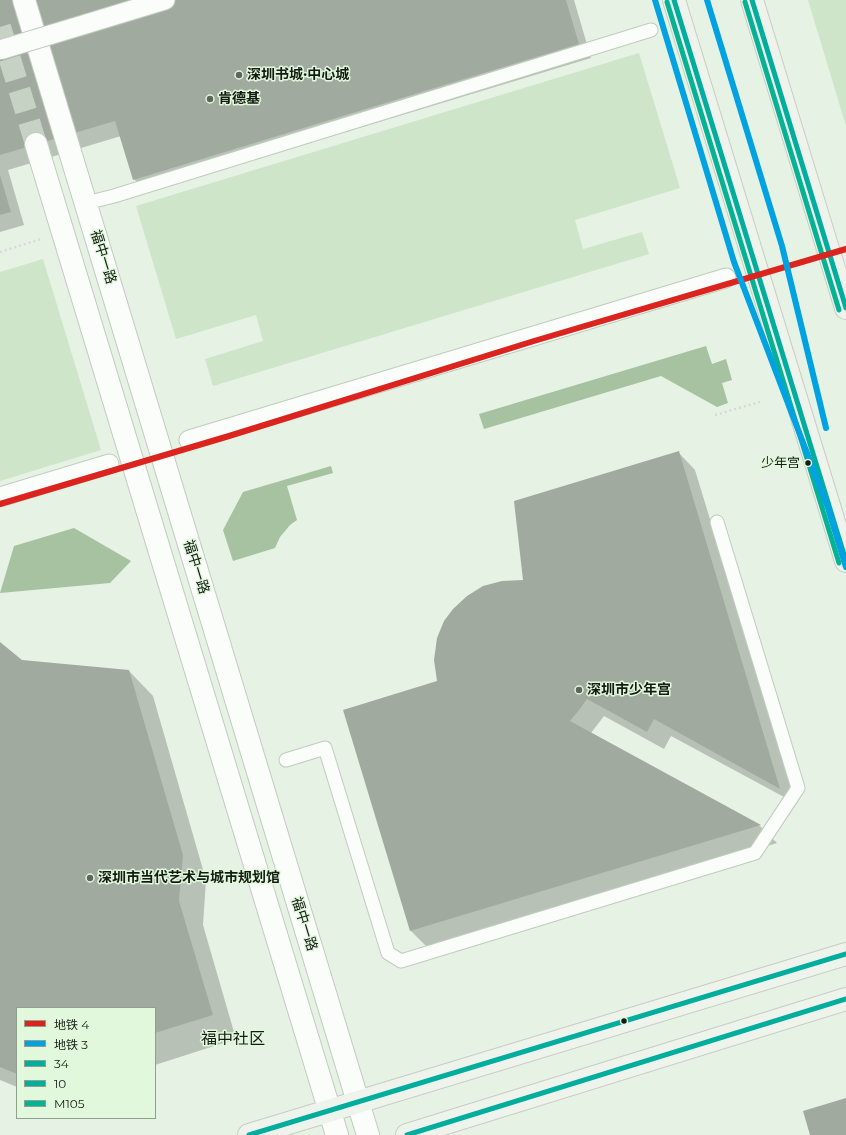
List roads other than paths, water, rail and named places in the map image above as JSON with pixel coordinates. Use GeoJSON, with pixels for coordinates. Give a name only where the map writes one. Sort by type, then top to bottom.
{"type":"FeatureCollection","features":[{"type":"Feature","properties":{"kind":"main road"},"geometry":{"type":"LineString","coordinates":[[674,0],[846,561]]}},
{"type":"Feature","properties":{"kind":"main road"},"geometry":{"type":"LineString","coordinates":[[752,0],[846,308]]}},
{"type":"Feature","properties":{"kind":"main road"},"geometry":{"type":"LineString","coordinates":[[812,964],[846,943]]}},
{"type":"Feature","properties":{"kind":"main road"},"geometry":{"type":"LineString","coordinates":[[249,1135],[846,954]]}},
{"type":"Feature","properties":{"kind":"main road"},"geometry":{"type":"LineString","coordinates":[[407,1135],[846,999]]}},
{"type":"Feature","properties":{"kind":"street","name":"福中一路"},"geometry":{"type":"LineString","coordinates":[[24,0],[368,1135]]}},
{"type":"Feature","properties":{"kind":"street"},"geometry":{"type":"LineString","coordinates":[[0,50],[165,0]]}},
{"type":"Feature","properties":{"kind":"street"},"geometry":{"type":"LineString","coordinates":[[36,144],[337,1135]]}},
{"type":"Feature","properties":{"kind":"street"},"geometry":{"type":"LineString","coordinates":[[189,440],[726,278]]}},
{"type":"Feature","properties":{"kind":"street"},"geometry":{"type":"LineString","coordinates":[[0,496],[109,464]]}},
{"type":"Feature","properties":{"kind":"lane"},"geometry":{"type":"LineString","coordinates":[[86,203],[122,194],[651,30]]}},
{"type":"Feature","properties":{"kind":"lane"},"geometry":{"type":"LineString","coordinates":[[286,760],[326,748],[388,953],[401,960],[755,853],[798,788],[717,522]]}},
{"type":"Feature","properties":{"kind":"tunnel"},"geometry":{"type":"LineString","coordinates":[[0,27],[36,144]]}},
{"type":"Feature","properties":{"kind":"metro line","name":"3"},"geometry":{"type":"LineString","coordinates":[[655,0],[734,262],[828,508],[846,567]]}},
{"type":"Feature","properties":{"kind":"metro line","name":"3"},"geometry":{"type":"LineString","coordinates":[[707,0],[782,246],[826,428]]}},
{"type":"Feature","properties":{"kind":"metro line","name":"4"},"geometry":{"type":"LineString","coordinates":[[0,504],[229,436],[534,341],[846,249]]}},
{"type":"Feature","properties":{"kind":"place","name":"深圳书城·中心城"},"geometry":{"type":"Point","coordinates":[239,75]}},
{"type":"Feature","properties":{"kind":"place","name":"肯德基"},"geometry":{"type":"Point","coordinates":[210,99]}},
{"type":"Feature","properties":{"kind":"place","name":"少年宫"},"geometry":{"type":"Point","coordinates":[808,463]}},
{"type":"Feature","properties":{"kind":"place","name":"深圳市少年宫"},"geometry":{"type":"Point","coordinates":[579,690]}},
{"type":"Feature","properties":{"kind":"place","name":"深圳市当代艺术与城市规划馆"},"geometry":{"type":"Point","coordinates":[90,878]}},
{"type":"Feature","properties":{"kind":"district","name":"福中社区"},"geometry":{"type":"Point","coordinates":[233,1039]}}]}
